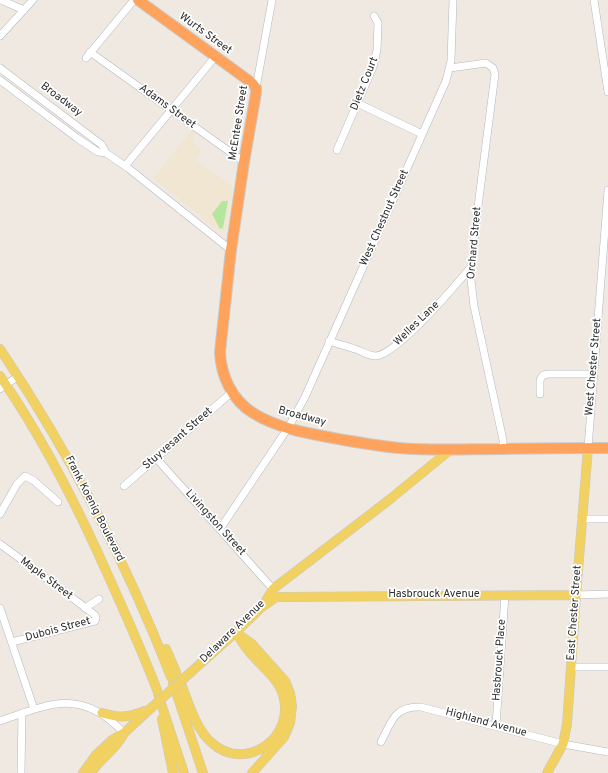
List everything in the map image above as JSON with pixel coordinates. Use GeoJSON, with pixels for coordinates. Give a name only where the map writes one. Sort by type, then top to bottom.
{"type":"FeatureCollection","features":[{"type":"Feature","properties":{"kind":"highway","name":"Wurts Street"},"geometry":{"type":"LineString","coordinates":[[138,0],[252,83],[256,88]]}},
{"type":"Feature","properties":{"kind":"highway","name":"McEntee Street"},"geometry":{"type":"LineString","coordinates":[[231,250],[256,88]]}},
{"type":"Feature","properties":{"kind":"highway","name":"Broadway"},"geometry":{"type":"LineString","coordinates":[[231,250],[220,363],[224,376],[238,400],[252,412],[267,420],[288,428],[374,445],[400,448],[450,450],[608,448]]}},
{"type":"Feature","properties":{"kind":"main road","name":"Frank Koenig Boulevard"},"geometry":{"type":"LineString","coordinates":[[0,349],[56,438],[88,494],[136,593],[175,678],[203,773]]}},
{"type":"Feature","properties":{"kind":"main road","name":"Frank Koenig Boulevard"},"geometry":{"type":"LineString","coordinates":[[0,376],[3,387],[13,393],[43,445],[76,508],[120,600],[156,691],[184,773]]}},
{"type":"Feature","properties":{"kind":"main road","name":"East Chester Street"},"geometry":{"type":"LineString","coordinates":[[547,773],[563,744],[567,724],[588,448]]}},
{"type":"Feature","properties":{"kind":"main road","name":"Delaware Avenue"},"geometry":{"type":"LineString","coordinates":[[124,733],[262,607],[273,589],[389,500],[450,450]]}},
{"type":"Feature","properties":{"kind":"main road","name":"Hasbrouck Avenue"},"geometry":{"type":"LineString","coordinates":[[262,607],[276,598],[284,596],[576,595]]}},
{"type":"Feature","properties":{"kind":"main road"},"geometry":{"type":"LineString","coordinates":[[175,678],[203,733],[217,747],[224,751],[240,754],[255,752],[269,744],[278,733],[284,721],[285,707],[283,695],[275,680],[247,649],[236,632]]}},
{"type":"Feature","properties":{"kind":"main road"},"geometry":{"type":"LineString","coordinates":[[236,632],[252,644],[280,676],[288,687],[291,700],[292,714],[284,737],[252,773]]}},
{"type":"Feature","properties":{"kind":"main road"},"geometry":{"type":"LineString","coordinates":[[156,691],[173,773]]}},
{"type":"Feature","properties":{"kind":"main road"},"geometry":{"type":"LineString","coordinates":[[102,712],[118,717],[124,717],[150,710]]}},
{"type":"Feature","properties":{"kind":"main road"},"geometry":{"type":"LineString","coordinates":[[83,773],[96,756],[112,740],[124,733]]}},
{"type":"Feature","properties":{"kind":"main road"},"geometry":{"type":"LineString","coordinates":[[91,773],[117,745],[124,733]]}},
{"type":"Feature","properties":{"kind":"street"},"geometry":{"type":"LineString","coordinates":[[1,0],[24,10]]}},
{"type":"Feature","properties":{"kind":"street"},"geometry":{"type":"LineString","coordinates":[[0,36],[33,0]]}},
{"type":"Feature","properties":{"kind":"street"},"geometry":{"type":"LineString","coordinates":[[86,58],[134,0]]}},
{"type":"Feature","properties":{"kind":"street","name":"McEntee Street"},"geometry":{"type":"LineString","coordinates":[[256,88],[272,0]]}},
{"type":"Feature","properties":{"kind":"street","name":"West Chestnut Street"},"geometry":{"type":"LineString","coordinates":[[220,529],[288,428],[304,397],[446,81],[450,68],[453,0]]}},
{"type":"Feature","properties":{"kind":"street"},"geometry":{"type":"LineString","coordinates":[[594,0],[605,46],[608,92]]}},
{"type":"Feature","properties":{"kind":"street","name":"Dietz Court"},"geometry":{"type":"LineString","coordinates":[[337,150],[374,67],[377,50],[378,23],[374,16]]}},
{"type":"Feature","properties":{"kind":"street","name":"Adams Street"},"geometry":{"type":"LineString","coordinates":[[90,52],[244,162]]}},
{"type":"Feature","properties":{"kind":"street"},"geometry":{"type":"LineString","coordinates":[[125,166],[215,56]]}},
{"type":"Feature","properties":{"kind":"street","name":"Orchard Street"},"geometry":{"type":"LineString","coordinates":[[450,68],[486,63],[493,68],[496,74],[476,222],[471,280],[474,306],[503,440],[503,449]]}},
{"type":"Feature","properties":{"kind":"street","name":"Broadway"},"geometry":{"type":"LineString","coordinates":[[0,68],[102,145],[106,153]]}},
{"type":"Feature","properties":{"kind":"street","name":"Broadway"},"geometry":{"type":"LineString","coordinates":[[0,80],[77,138],[98,152],[106,153],[125,166],[231,250]]}},
{"type":"Feature","properties":{"kind":"street"},"geometry":{"type":"LineString","coordinates":[[358,103],[422,134]]}},
{"type":"Feature","properties":{"kind":"street","name":"West Chester Street"},"geometry":{"type":"LineString","coordinates":[[588,448],[608,190]]}},
{"type":"Feature","properties":{"kind":"street","name":"Welles Lane"},"geometry":{"type":"LineString","coordinates":[[329,341],[368,355],[382,355],[403,339],[444,299],[471,267]]}},
{"type":"Feature","properties":{"kind":"street"},"geometry":{"type":"LineString","coordinates":[[540,394],[540,380],[543,375],[593,374]]}},
{"type":"Feature","properties":{"kind":"street"},"geometry":{"type":"LineString","coordinates":[[3,387],[18,376]]}},
{"type":"Feature","properties":{"kind":"street","name":"Stuyvesant Street"},"geometry":{"type":"LineString","coordinates":[[124,486],[232,392]]}},
{"type":"Feature","properties":{"kind":"street","name":"Livingston Street"},"geometry":{"type":"LineString","coordinates":[[156,458],[273,589]]}},
{"type":"Feature","properties":{"kind":"street"},"geometry":{"type":"LineString","coordinates":[[0,514],[17,484],[25,476],[33,480],[58,502]]}},
{"type":"Feature","properties":{"kind":"street"},"geometry":{"type":"LineString","coordinates":[[582,519],[608,519]]}},
{"type":"Feature","properties":{"kind":"street","name":"Maple Street"},"geometry":{"type":"LineString","coordinates":[[0,544],[92,614]]}},
{"type":"Feature","properties":{"kind":"street","name":"Hasbrouck Avenue"},"geometry":{"type":"LineString","coordinates":[[576,595],[608,594]]}},
{"type":"Feature","properties":{"kind":"street","name":"Hasbrouck Place"},"geometry":{"type":"LineString","coordinates":[[496,725],[505,595]]}},
{"type":"Feature","properties":{"kind":"street"},"geometry":{"type":"LineString","coordinates":[[85,608],[99,599]]}},
{"type":"Feature","properties":{"kind":"street"},"geometry":{"type":"LineString","coordinates":[[0,608],[34,710]]}},
{"type":"Feature","properties":{"kind":"street","name":"Dubois Street"},"geometry":{"type":"LineString","coordinates":[[12,642],[95,621],[96,618],[92,614]]}},
{"type":"Feature","properties":{"kind":"street"},"geometry":{"type":"LineString","coordinates":[[571,667],[608,666]]}},
{"type":"Feature","properties":{"kind":"street"},"geometry":{"type":"LineString","coordinates":[[0,721],[46,706],[72,704],[87,706],[102,712],[124,733]]}},
{"type":"Feature","properties":{"kind":"street","name":"Highland Avenue"},"geometry":{"type":"LineString","coordinates":[[381,742],[397,714],[402,709],[412,706],[496,725],[563,744],[608,752]]}},
{"type":"Feature","properties":{"kind":"street"},"geometry":{"type":"LineString","coordinates":[[21,773],[22,713]]}},
{"type":"Feature","properties":{"kind":"shaded area"},"geometry":{"type":"Polygon","coordinates":[[[193,129],[197,133],[192,142],[202,151],[196,160],[233,187],[226,231],[221,233],[153,178],[193,129]]]}},
{"type":"Feature","properties":{"kind":"green space"},"geometry":{"type":"Polygon","coordinates":[[[222,201],[228,201],[223,228],[220,229],[212,214],[222,201]]]}}]}
